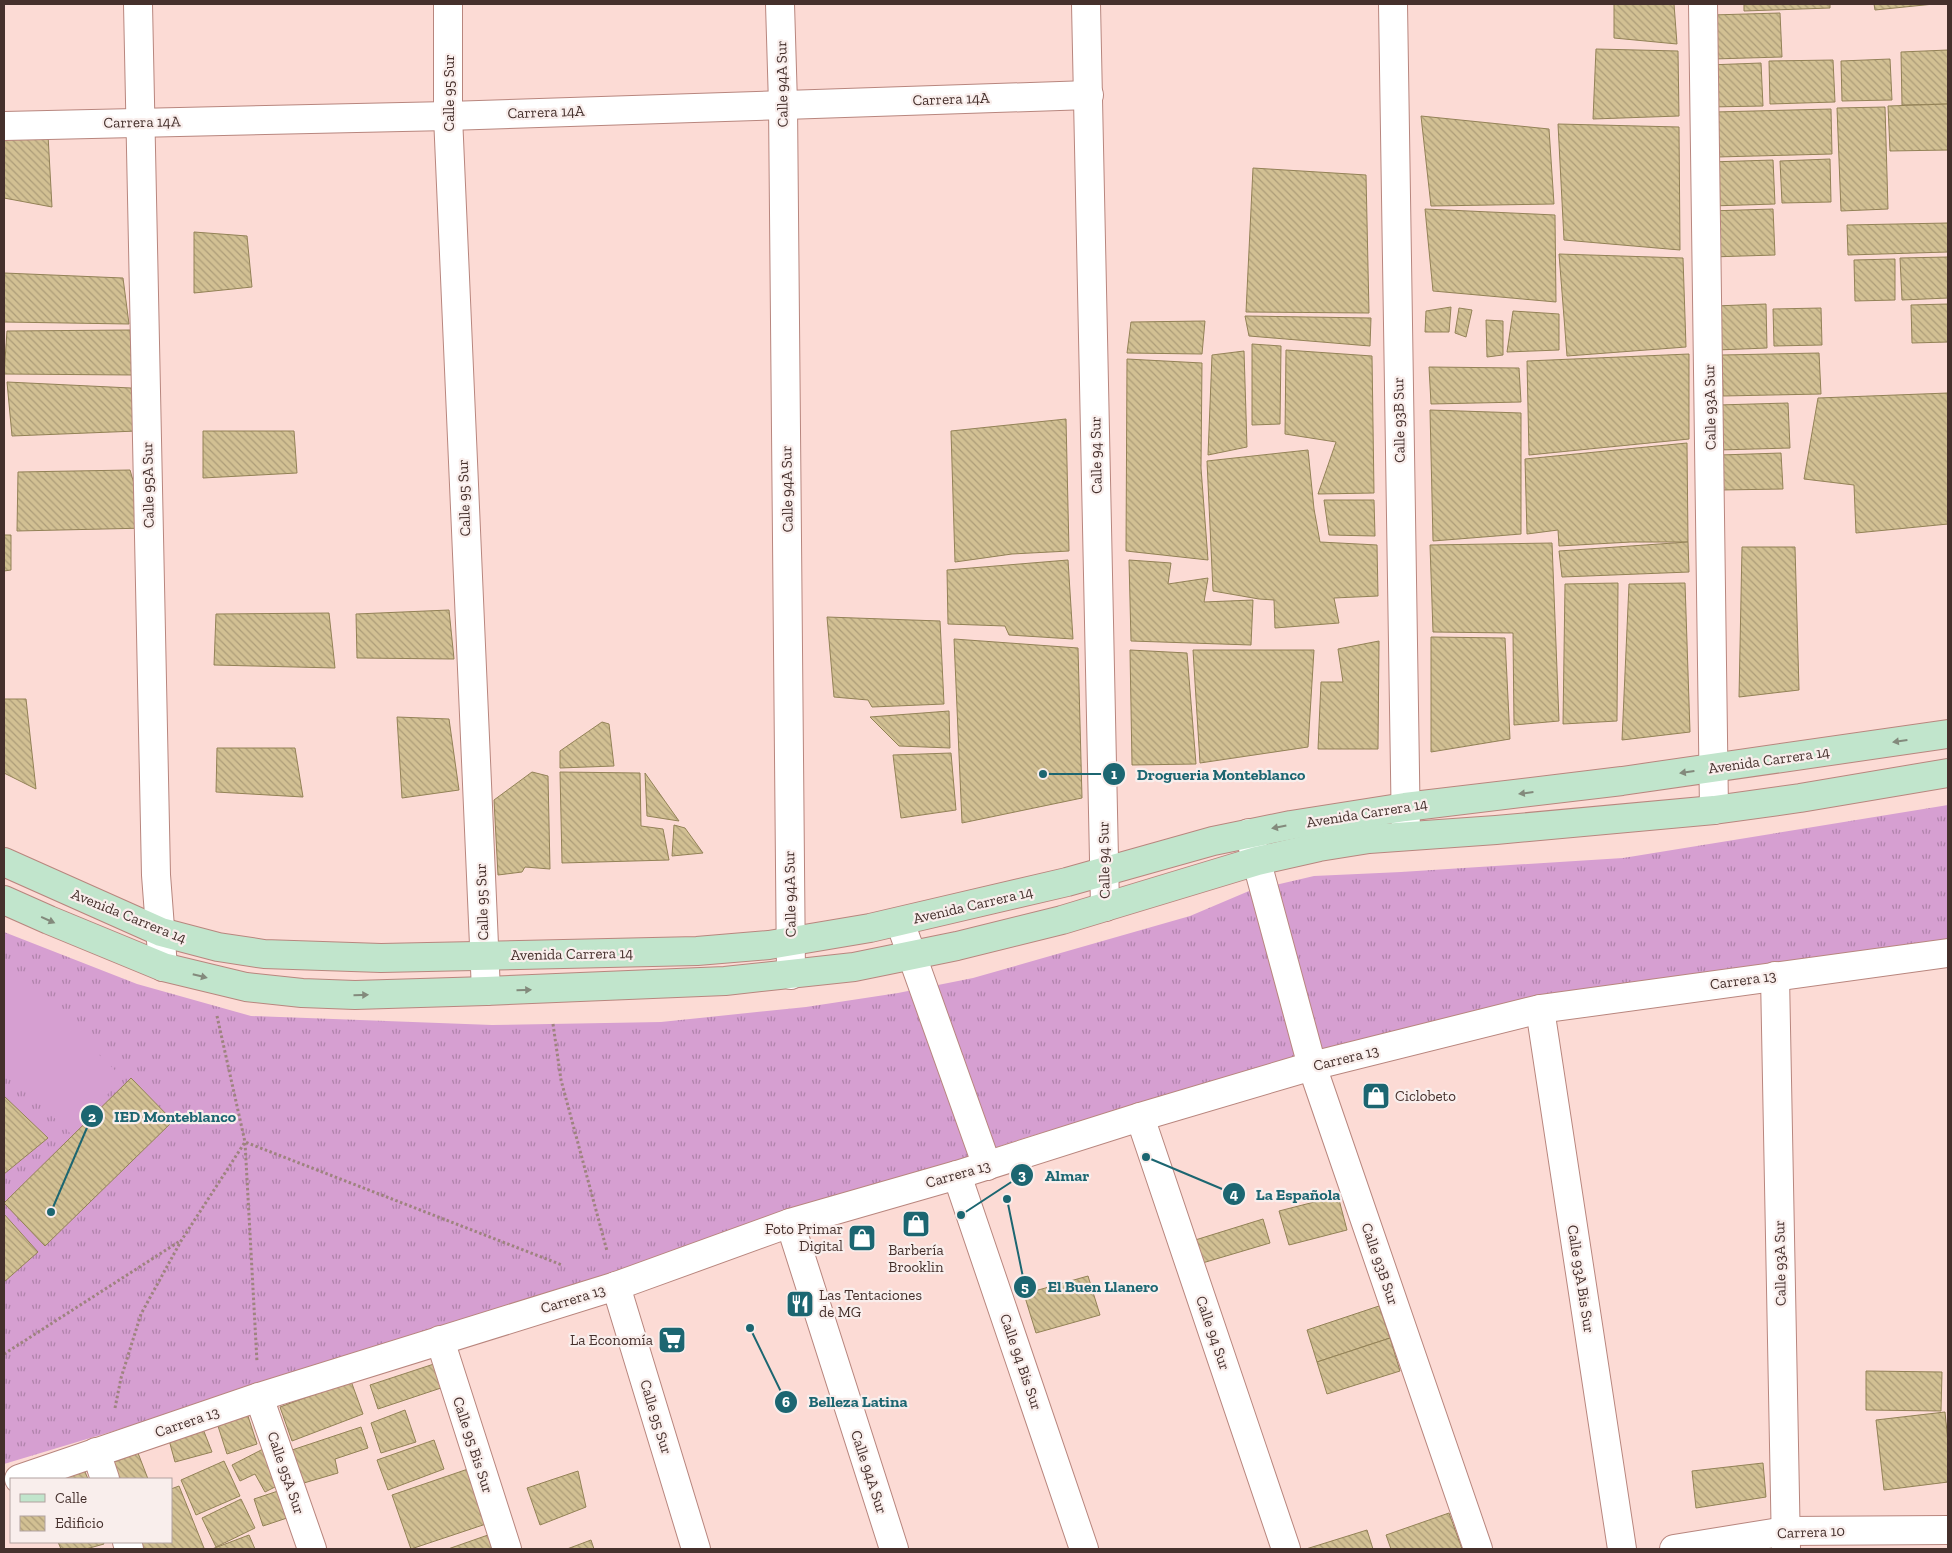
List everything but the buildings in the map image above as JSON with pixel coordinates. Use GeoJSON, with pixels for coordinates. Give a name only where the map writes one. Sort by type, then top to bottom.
{"type":"FeatureCollection","features":[{"type":"Feature","properties":{"kind":"main road","name":"Avenida Carrera 14"},"geometry":{"type":"LineString","coordinates":[[4,862],[161,932],[218,947],[264,954],[381,958],[698,951],[791,941],[900,922],[1104,872],[1213,841],[1249,833],[1405,807],[1622,781],[1948,734]]}},
{"type":"Feature","properties":{"kind":"main road","name":"Avenida Carrera 14"},"geometry":{"type":"LineString","coordinates":[[4,900],[163,967],[246,987],[302,993],[354,995],[725,982],[854,967],[1016,932],[1257,861],[1319,847],[1369,839],[1496,830],[1714,810],[1800,798],[1948,773]]}},
{"type":"Feature","properties":{"kind":"street","name":"Calle 95A Sur"},"geometry":{"type":"LineString","coordinates":[[138,4],[156,875],[163,967]]}},
{"type":"Feature","properties":{"kind":"street","name":"Calle 95 Sur"},"geometry":{"type":"LineString","coordinates":[[448,4],[448,116],[486,991]]}},
{"type":"Feature","properties":{"kind":"street","name":"Calle 94A Sur"},"geometry":{"type":"LineString","coordinates":[[780,4],[783,104],[791,975]]}},
{"type":"Feature","properties":{"kind":"street","name":"Calle 94 Sur"},"geometry":{"type":"LineString","coordinates":[[1086,4],[1105,907]]}},
{"type":"Feature","properties":{"kind":"street","name":"Calle 93B Sur"},"geometry":{"type":"LineString","coordinates":[[1393,4],[1406,836]]}},
{"type":"Feature","properties":{"kind":"street","name":"Calle 93A Sur"},"geometry":{"type":"LineString","coordinates":[[1703,4],[1714,810]]}},
{"type":"Feature","properties":{"kind":"street","name":"Carrera 14A"},"geometry":{"type":"LineString","coordinates":[[4,126],[448,116],[1089,95]]}},
{"type":"Feature","properties":{"kind":"street","name":"Calle 93B Sur"},"geometry":{"type":"LineString","coordinates":[[1249,833],[1312,1066],[1478,1549]]}},
{"type":"Feature","properties":{"kind":"street"},"geometry":{"type":"LineString","coordinates":[[900,922],[987,1166]]}},
{"type":"Feature","properties":{"kind":"street","name":"Carrera 13"},"geometry":{"type":"LineString","coordinates":[[22,1478],[259,1397],[616,1286],[790,1223],[958,1175],[1140,1117],[1312,1066],[1540,1009],[1948,953]]}},
{"type":"Feature","properties":{"kind":"street","name":"Calle 93A Sur"},"geometry":{"type":"LineString","coordinates":[[1775,976],[1786,1540]]}},
{"type":"Feature","properties":{"kind":"street","name":"Calle 93A Bis Sur"},"geometry":{"type":"LineString","coordinates":[[1540,1009],[1622,1549]]}},
{"type":"Feature","properties":{"kind":"street","name":"Calle 94 Sur"},"geometry":{"type":"LineString","coordinates":[[1140,1117],[1286,1549]]}},
{"type":"Feature","properties":{"kind":"street","name":"Calle 94 Bis Sur"},"geometry":{"type":"LineString","coordinates":[[958,1175],[1084,1549]]}},
{"type":"Feature","properties":{"kind":"street","name":"Calle 94A Sur"},"geometry":{"type":"LineString","coordinates":[[790,1223],[894,1549]]}},
{"type":"Feature","properties":{"kind":"street","name":"Calle 95 Sur"},"geometry":{"type":"LineString","coordinates":[[616,1286],[696,1549]]}},
{"type":"Feature","properties":{"kind":"street","name":"Calle 95 Bis Sur"},"geometry":{"type":"LineString","coordinates":[[440,1340],[507,1549]]}},
{"type":"Feature","properties":{"kind":"street","name":"Calle 95A Sur"},"geometry":{"type":"LineString","coordinates":[[259,1397],[312,1549]]}},
{"type":"Feature","properties":{"kind":"street"},"geometry":{"type":"LineString","coordinates":[[96,1452],[105,1478]]}},
{"type":"Feature","properties":{"kind":"street","name":"Carrera 10"},"geometry":{"type":"LineString","coordinates":[[1674,1549],[1948,1530]]}},
{"type":"Feature","properties":{"kind":"path"},"geometry":{"type":"LineString","coordinates":[[208,978],[245,1142],[259,1397]]}},
{"type":"Feature","properties":{"kind":"path"},"geometry":{"type":"LineString","coordinates":[[547,989],[561,1080],[616,1286]]}},
{"type":"Feature","properties":{"kind":"path"},"geometry":{"type":"LineString","coordinates":[[96,1452],[116,1405],[121,1378],[142,1314],[181,1241],[245,1142]]}},
{"type":"Feature","properties":{"kind":"path"},"geometry":{"type":"LineString","coordinates":[[245,1142],[616,1286]]}},
{"type":"Feature","properties":{"kind":"path"},"geometry":{"type":"LineString","coordinates":[[4,1354],[181,1241]]}},
{"type":"Feature","properties":{"kind":"green space"},"geometry":{"type":"Polygon","coordinates":[[[1948,805],[1948,939],[1345,1045],[1031,1136],[240,1393],[4,1464],[4,932],[137,984],[251,1016],[492,1025],[661,1022],[806,1007],[898,993],[973,978],[1190,916],[1249,891],[1314,876],[1623,858],[1948,805]]]}},
{"type":"Feature","properties":{"kind":"green space"},"geometry":{"type":"Polygon","coordinates":[[[4,962],[123,1078],[70,1133],[4,1069],[4,962]]]}},
{"type":"Feature","properties":{"kind":"place","name":"Drogueria Monteblanco"},"geometry":{"type":"Point","coordinates":[1043,774]}},
{"type":"Feature","properties":{"kind":"place","name":"Ciclobeto"},"geometry":{"type":"Point","coordinates":[1376,1096]}},
{"type":"Feature","properties":{"kind":"place","name":"La Española"},"geometry":{"type":"Point","coordinates":[1146,1157]}},
{"type":"Feature","properties":{"kind":"place","name":"El Buen Llanero"},"geometry":{"type":"Point","coordinates":[1007,1199]}},
{"type":"Feature","properties":{"kind":"place","name":"IED Monteblanco"},"geometry":{"type":"Point","coordinates":[51,1212]}},
{"type":"Feature","properties":{"kind":"place","name":"Almar"},"geometry":{"type":"Point","coordinates":[961,1215]}},
{"type":"Feature","properties":{"kind":"place","name":"Barbería Brooklin"},"geometry":{"type":"Point","coordinates":[916,1224]}},
{"type":"Feature","properties":{"kind":"place","name":"Foto Primar Digital"},"geometry":{"type":"Point","coordinates":[862,1238]}},
{"type":"Feature","properties":{"kind":"place","name":"Las Tentaciones de MG"},"geometry":{"type":"Point","coordinates":[800,1304]}},
{"type":"Feature","properties":{"kind":"place","name":"Belleza Latina"},"geometry":{"type":"Point","coordinates":[750,1328]}},
{"type":"Feature","properties":{"kind":"place","name":"La Economía"},"geometry":{"type":"Point","coordinates":[672,1340]}}]}
